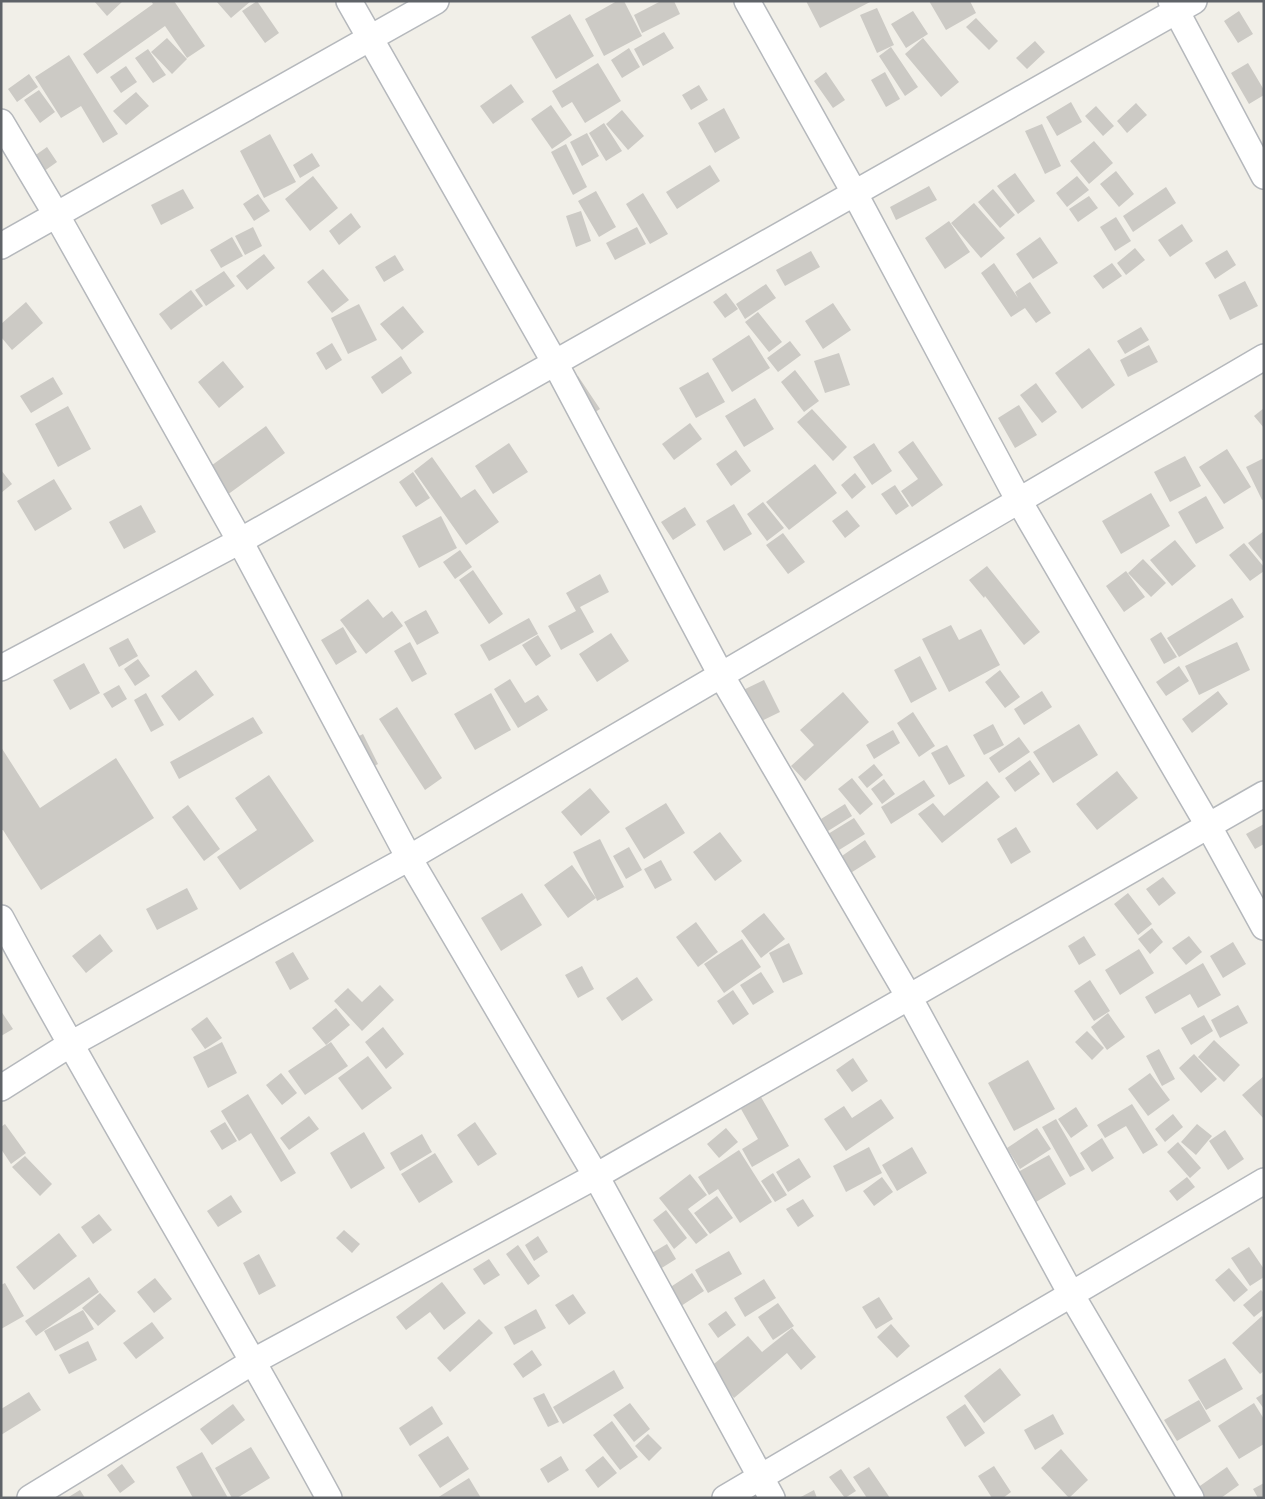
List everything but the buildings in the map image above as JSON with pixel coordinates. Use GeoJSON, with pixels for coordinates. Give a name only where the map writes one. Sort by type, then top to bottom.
{"type":"FeatureCollection","features":[{"type":"Feature","properties":{"kind":"street"},"geometry":{"type":"LineString","coordinates":[[349,1],[555,363],[721,675],[909,997],[1072,1294],[1191,1498]]}},
{"type":"Feature","properties":{"kind":"street"},"geometry":{"type":"LineString","coordinates":[[1,246],[436,1]]}},
{"type":"Feature","properties":{"kind":"street"},"geometry":{"type":"LineString","coordinates":[[747,1],[855,194],[1019,501],[1208,825],[1264,927]]}},
{"type":"Feature","properties":{"kind":"street"},"geometry":{"type":"LineString","coordinates":[[1,668],[240,541],[855,194],[1180,5],[1264,176]]}},
{"type":"Feature","properties":{"kind":"street"},"geometry":{"type":"LineString","coordinates":[[1,122],[57,216],[240,541],[409,858],[596,1176],[766,1488]]}},
{"type":"Feature","properties":{"kind":"street"},"geometry":{"type":"LineString","coordinates":[[1,1088],[69,1045],[409,858],[1264,357]]}},
{"type":"Feature","properties":{"kind":"street"},"geometry":{"type":"LineString","coordinates":[[30,1498],[254,1361],[596,1176],[1264,794]]}},
{"type":"Feature","properties":{"kind":"street"},"geometry":{"type":"LineString","coordinates":[[1,918],[69,1045],[254,1361],[329,1498]]}},
{"type":"Feature","properties":{"kind":"street"},"geometry":{"type":"LineString","coordinates":[[725,1498],[766,1488],[1072,1294],[1264,1181]]}}]}
